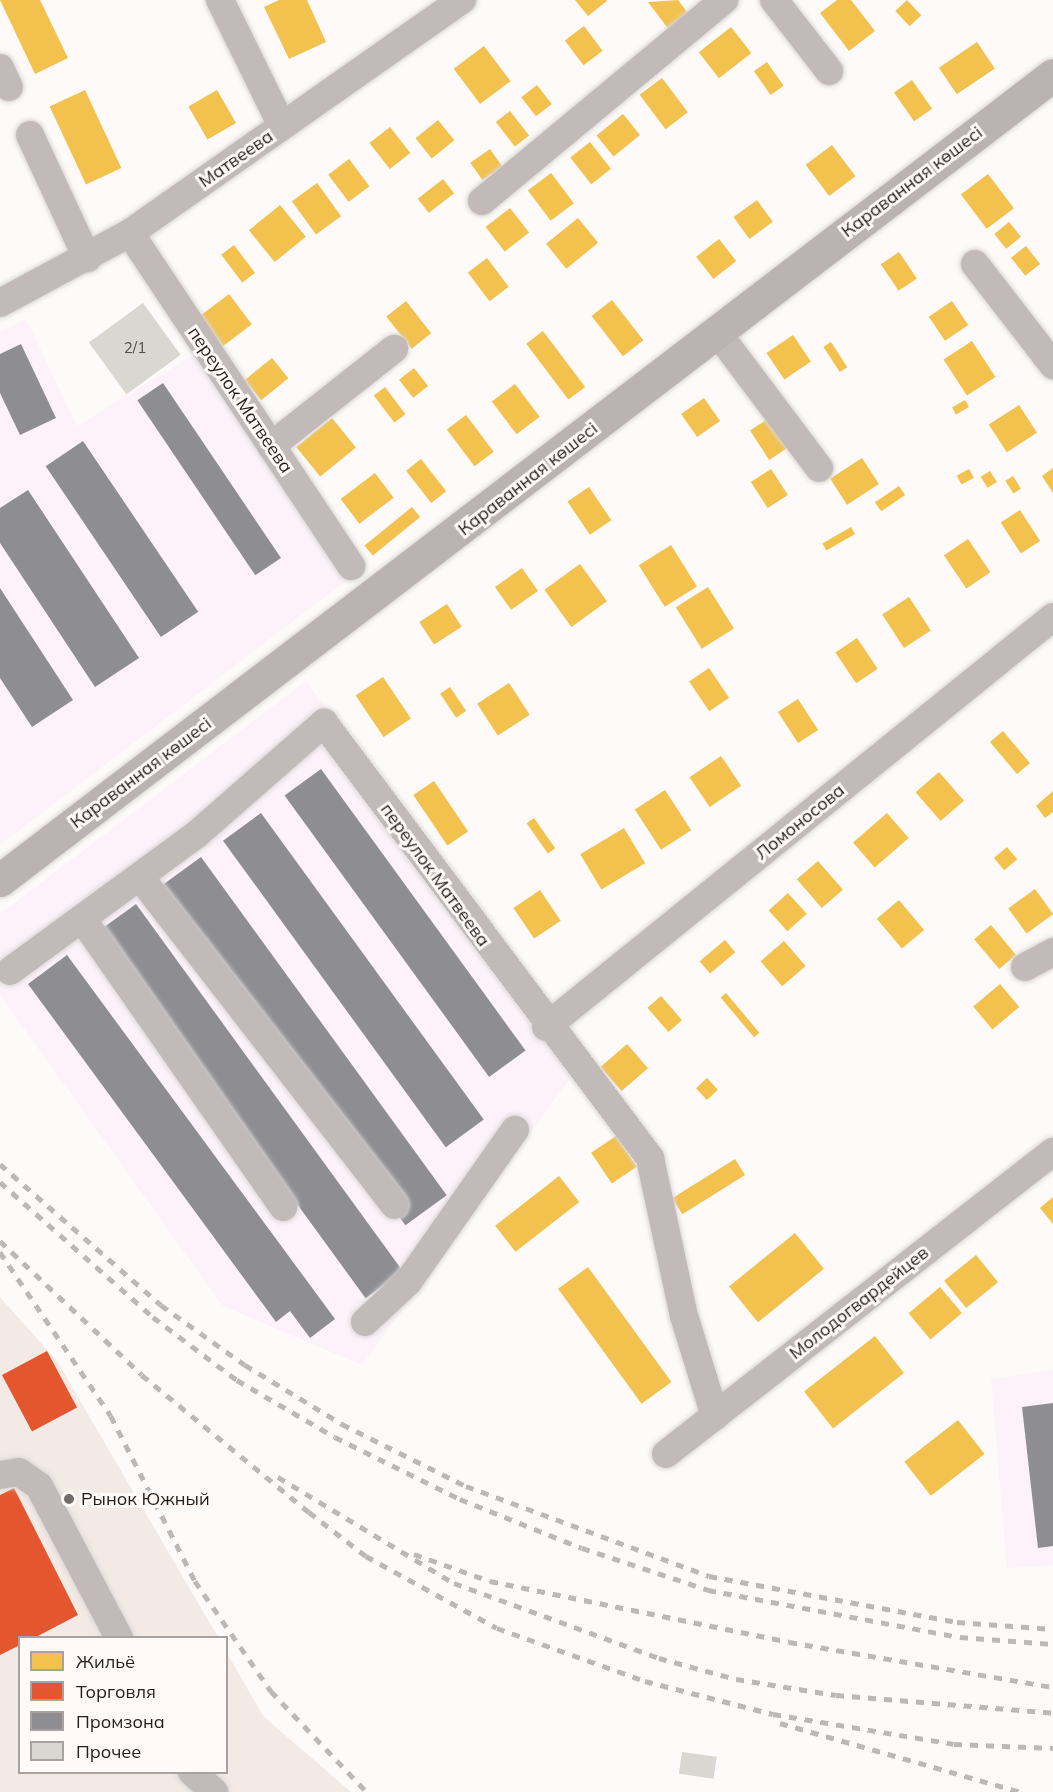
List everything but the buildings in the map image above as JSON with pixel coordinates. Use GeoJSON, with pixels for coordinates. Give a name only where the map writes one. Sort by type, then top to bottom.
{"type":"FeatureCollection","features":[{"type":"Feature","properties":{"kind":"main road","name":"Караванная көшесі"},"geometry":{"type":"LineString","coordinates":[[0,880],[1053,75]]}},
{"type":"Feature","properties":{"kind":"street"},"geometry":{"type":"LineString","coordinates":[[219,0],[282,126]]}},
{"type":"Feature","properties":{"kind":"street","name":"Матвеева"},"geometry":{"type":"LineString","coordinates":[[0,303],[130,233],[462,0]]}},
{"type":"Feature","properties":{"kind":"street"},"geometry":{"type":"LineString","coordinates":[[482,201],[724,0]]}},
{"type":"Feature","properties":{"kind":"street"},"geometry":{"type":"LineString","coordinates":[[774,0],[829,71]]}},
{"type":"Feature","properties":{"kind":"street"},"geometry":{"type":"LineString","coordinates":[[30,135],[87,258]]}},
{"type":"Feature","properties":{"kind":"street","name":"переулок Матвеева"},"geometry":{"type":"LineString","coordinates":[[130,233],[351,566]]}},
{"type":"Feature","properties":{"kind":"street"},"geometry":{"type":"LineString","coordinates":[[975,264],[1053,365]]}},
{"type":"Feature","properties":{"kind":"street"},"geometry":{"type":"LineString","coordinates":[[717,332],[819,468]]}},
{"type":"Feature","properties":{"kind":"street"},"geometry":{"type":"LineString","coordinates":[[271,446],[394,349]]}},
{"type":"Feature","properties":{"kind":"street","name":"Ломоносова"},"geometry":{"type":"LineString","coordinates":[[546,1027],[1053,616]]}},
{"type":"Feature","properties":{"kind":"street","name":"переулок Матвеева"},"geometry":{"type":"LineString","coordinates":[[140,877],[324,723],[546,1027],[650,1158],[684,1316],[715,1416]]}},
{"type":"Feature","properties":{"kind":"street"},"geometry":{"type":"LineString","coordinates":[[10,971],[140,877],[394,1205]]}},
{"type":"Feature","properties":{"kind":"street"},"geometry":{"type":"LineString","coordinates":[[83,920],[283,1207]]}},
{"type":"Feature","properties":{"kind":"street"},"geometry":{"type":"LineString","coordinates":[[1024,967],[1053,952]]}},
{"type":"Feature","properties":{"kind":"street"},"geometry":{"type":"LineString","coordinates":[[365,1322],[408,1282],[515,1130]]}},
{"type":"Feature","properties":{"kind":"street","name":"Молодогвардейцев"},"geometry":{"type":"LineString","coordinates":[[666,1454],[1053,1152]]}},
{"type":"Feature","properties":{"kind":"street"},"geometry":{"type":"LineString","coordinates":[[0,1475],[20,1472],[39,1486],[118,1636]]}},
{"type":"Feature","properties":{"kind":"street"},"geometry":{"type":"LineString","coordinates":[[193,1774],[214,1792]]}},
{"type":"Feature","properties":{"kind":"shaded area"},"geometry":{"type":"Polygon","coordinates":[[[26,319],[77,426],[193,355],[347,580],[0,845],[0,332],[26,319]]]}},
{"type":"Feature","properties":{"kind":"shaded area"},"geometry":{"type":"Polygon","coordinates":[[[306,681],[588,1053],[362,1365],[223,1306],[0,995],[0,914],[306,681]]]}},
{"type":"Feature","properties":{"kind":"shaded area","name":"Рынок Южный"},"geometry":{"type":"Polygon","coordinates":[[[0,1297],[57,1361],[217,1636],[18,1636],[18,1774],[228,1774],[228,1655],[263,1716],[351,1792],[0,1792],[0,1297]]]}},
{"type":"Feature","properties":{"kind":"shaded area"},"geometry":{"type":"Polygon","coordinates":[[[1053,1370],[1053,1565],[1007,1568],[991,1379],[1053,1370]]]}},
{"type":"Feature","properties":{"kind":"railway"},"geometry":{"type":"LineString","coordinates":[[0,1164],[161,1305],[245,1365],[342,1424],[466,1486],[709,1576],[957,1622],[1053,1629]]}},
{"type":"Feature","properties":{"kind":"railway"},"geometry":{"type":"LineString","coordinates":[[0,1182],[153,1317],[237,1380],[335,1437],[460,1499],[582,1548],[708,1590],[960,1637],[1053,1644]]}},
{"type":"Feature","properties":{"kind":"railway"},"geometry":{"type":"LineString","coordinates":[[0,1241],[142,1375],[309,1512],[366,1556],[497,1628],[645,1681],[773,1714],[954,1744],[1053,1748]]}},
{"type":"Feature","properties":{"kind":"railway"},"geometry":{"type":"LineString","coordinates":[[0,1252],[111,1416],[195,1581],[271,1691],[367,1792]]}},
{"type":"Feature","properties":{"kind":"railway"},"geometry":{"type":"LineString","coordinates":[[278,1477],[454,1583],[659,1658],[736,1679],[836,1695],[1053,1713]]}},
{"type":"Feature","properties":{"kind":"railway"},"geometry":{"type":"LineString","coordinates":[[414,1554],[490,1581],[789,1642],[1053,1687]]}},
{"type":"Feature","properties":{"kind":"railway"},"geometry":{"type":"LineString","coordinates":[[780,1723],[1021,1792]]}},
{"type":"Feature","properties":{"kind":"place","name":"Рынок Южный"},"geometry":{"type":"Point","coordinates":[69,1499]}}]}
